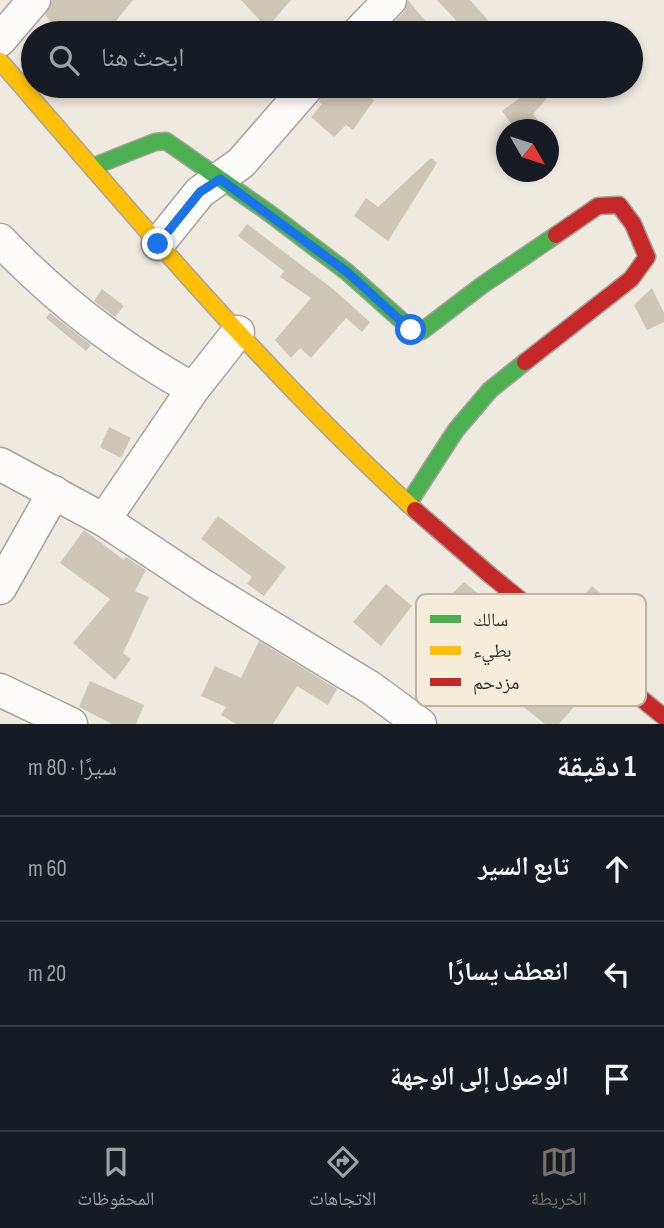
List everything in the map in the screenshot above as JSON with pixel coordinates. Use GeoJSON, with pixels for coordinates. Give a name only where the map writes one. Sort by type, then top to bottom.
{"type":"FeatureCollection","features":[{"type":"Feature","properties":{"kind":"street"},"geometry":{"type":"LineString","coordinates":[[0,40],[34,0]]}},
{"type":"Feature","properties":{"kind":"street"},"geometry":{"type":"LineString","coordinates":[[370,21],[390,0]]}},
{"type":"Feature","properties":{"kind":"street"},"geometry":{"type":"LineString","coordinates":[[0,61],[21,85]]}},
{"type":"Feature","properties":{"kind":"street"},"geometry":{"type":"LineString","coordinates":[[32,98],[158,244],[336,434],[408,504],[512,594]]}},
{"type":"Feature","properties":{"kind":"street"},"geometry":{"type":"LineString","coordinates":[[158,244],[200,192],[241,163],[298,98]]}},
{"type":"Feature","properties":{"kind":"street"},"geometry":{"type":"LineString","coordinates":[[92,167],[155,142],[166,141],[347,272],[411,330],[422,331],[481,286],[598,206],[619,205],[633,225],[647,257],[631,279],[490,390],[456,430],[408,504]]}},
{"type":"Feature","properties":{"kind":"street"},"geometry":{"type":"LineString","coordinates":[[0,240],[39,280],[111,339],[192,389]]}},
{"type":"Feature","properties":{"kind":"street"},"geometry":{"type":"LineString","coordinates":[[104,520],[192,389],[238,332]]}},
{"type":"Feature","properties":{"kind":"street"},"geometry":{"type":"LineString","coordinates":[[0,464],[104,520],[202,585],[371,688],[420,724]]}},
{"type":"Feature","properties":{"kind":"street"},"geometry":{"type":"LineString","coordinates":[[0,588],[54,492]]}},
{"type":"Feature","properties":{"kind":"street"},"geometry":{"type":"LineString","coordinates":[[0,690],[71,724]]}},
{"type":"Feature","properties":{"kind":"street"},"geometry":{"type":"LineString","coordinates":[[646,702],[664,717]]}},
{"type":"Feature","properties":{"kind":"building"},"geometry":{"type":"Polygon","coordinates":[[[52,0],[133,0],[116,21],[50,21],[45,15],[52,0]]]}},
{"type":"Feature","properties":{"kind":"building"},"geometry":{"type":"Polygon","coordinates":[[[241,0],[291,0],[273,21],[260,21],[241,0]]]}},
{"type":"Feature","properties":{"kind":"building"},"geometry":{"type":"Polygon","coordinates":[[[408,0],[425,21],[395,21],[404,12],[408,0]]]}},
{"type":"Feature","properties":{"kind":"building"},"geometry":{"type":"Polygon","coordinates":[[[437,0],[470,0],[488,20],[487,21],[457,21],[437,0]]]}},
{"type":"Feature","properties":{"kind":"building"},"geometry":{"type":"Polygon","coordinates":[[[321,98],[374,100],[353,130],[346,125],[334,137],[311,117],[322,104],[319,102],[321,98]]]}},
{"type":"Feature","properties":{"kind":"building"},"geometry":{"type":"Polygon","coordinates":[[[520,98],[547,98],[533,114],[537,119],[508,119],[502,111],[520,98]]]}},
{"type":"Feature","properties":{"kind":"building"},"geometry":{"type":"Polygon","coordinates":[[[431,158],[437,163],[388,241],[354,216],[366,198],[378,207],[431,158]]]}},
{"type":"Feature","properties":{"kind":"building"},"geometry":{"type":"Polygon","coordinates":[[[247,224],[333,289],[370,322],[362,332],[346,318],[311,358],[300,348],[291,358],[275,340],[311,298],[280,277],[284,271],[238,236],[247,224]]]}},
{"type":"Feature","properties":{"kind":"building"},"geometry":{"type":"Polygon","coordinates":[[[652,288],[664,313],[664,322],[647,330],[634,305],[652,288]]]}},
{"type":"Feature","properties":{"kind":"building"},"geometry":{"type":"Polygon","coordinates":[[[102,289],[124,306],[115,317],[94,301],[102,289]]]}},
{"type":"Feature","properties":{"kind":"building"},"geometry":{"type":"Polygon","coordinates":[[[50,313],[91,345],[86,351],[46,318],[50,313]]]}},
{"type":"Feature","properties":{"kind":"building"},"geometry":{"type":"Polygon","coordinates":[[[109,427],[131,438],[121,458],[100,447],[109,427]]]}},
{"type":"Feature","properties":{"kind":"building"},"geometry":{"type":"Polygon","coordinates":[[[218,516],[286,567],[264,596],[247,584],[252,577],[201,539],[218,516]]]}},
{"type":"Feature","properties":{"kind":"building"},"geometry":{"type":"Polygon","coordinates":[[[84,530],[124,560],[126,557],[146,570],[135,591],[149,597],[123,653],[131,659],[115,680],[73,643],[110,599],[60,563],[84,530]]]}},
{"type":"Feature","properties":{"kind":"building"},"geometry":{"type":"Polygon","coordinates":[[[464,582],[478,594],[452,594],[464,582]]]}},
{"type":"Feature","properties":{"kind":"building"},"geometry":{"type":"Polygon","coordinates":[[[386,584],[412,606],[381,646],[353,622],[386,584]]]}},
{"type":"Feature","properties":{"kind":"building"},"geometry":{"type":"Polygon","coordinates":[[[592,586],[601,594],[585,594],[592,586]]]}},
{"type":"Feature","properties":{"kind":"building"},"geometry":{"type":"Polygon","coordinates":[[[259,641],[337,689],[328,705],[297,686],[273,724],[236,724],[221,715],[226,707],[201,696],[215,666],[241,678],[259,641]]]}},
{"type":"Feature","properties":{"kind":"building"},"geometry":{"type":"Polygon","coordinates":[[[90,681],[144,705],[136,724],[112,724],[79,707],[90,681]]]}},
{"type":"Feature","properties":{"kind":"building"},"geometry":{"type":"Polygon","coordinates":[[[522,706],[575,706],[559,724],[545,724],[522,706]]]}},
{"type":"Feature","properties":{"kind":"traffic: fast"},"geometry":{"type":"LineString","coordinates":[[92,167],[155,142],[166,141],[347,272],[411,329],[422,331],[481,286],[556,235]]}},
{"type":"Feature","properties":{"kind":"traffic: fast"},"geometry":{"type":"LineString","coordinates":[[408,504],[456,430],[490,390],[525,362]]}},
{"type":"Feature","properties":{"kind":"traffic: slow"},"geometry":{"type":"LineString","coordinates":[[0,61],[21,85]]}},
{"type":"Feature","properties":{"kind":"traffic: slow"},"geometry":{"type":"LineString","coordinates":[[32,98],[253,348],[415,510]]}},
{"type":"Feature","properties":{"kind":"traffic: jam"},"geometry":{"type":"LineString","coordinates":[[525,362],[631,279],[647,257],[633,224],[619,205],[598,206],[556,235]]}},
{"type":"Feature","properties":{"kind":"traffic: jam"},"geometry":{"type":"LineString","coordinates":[[415,510],[513,594]]}},
{"type":"Feature","properties":{"kind":"traffic: jam"},"geometry":{"type":"LineString","coordinates":[[646,702],[664,717]]}},
{"type":"Feature","properties":{"kind":"route"},"geometry":{"type":"LineString","coordinates":[[158,244],[194,198],[220,179],[347,272],[411,330]]}}]}
